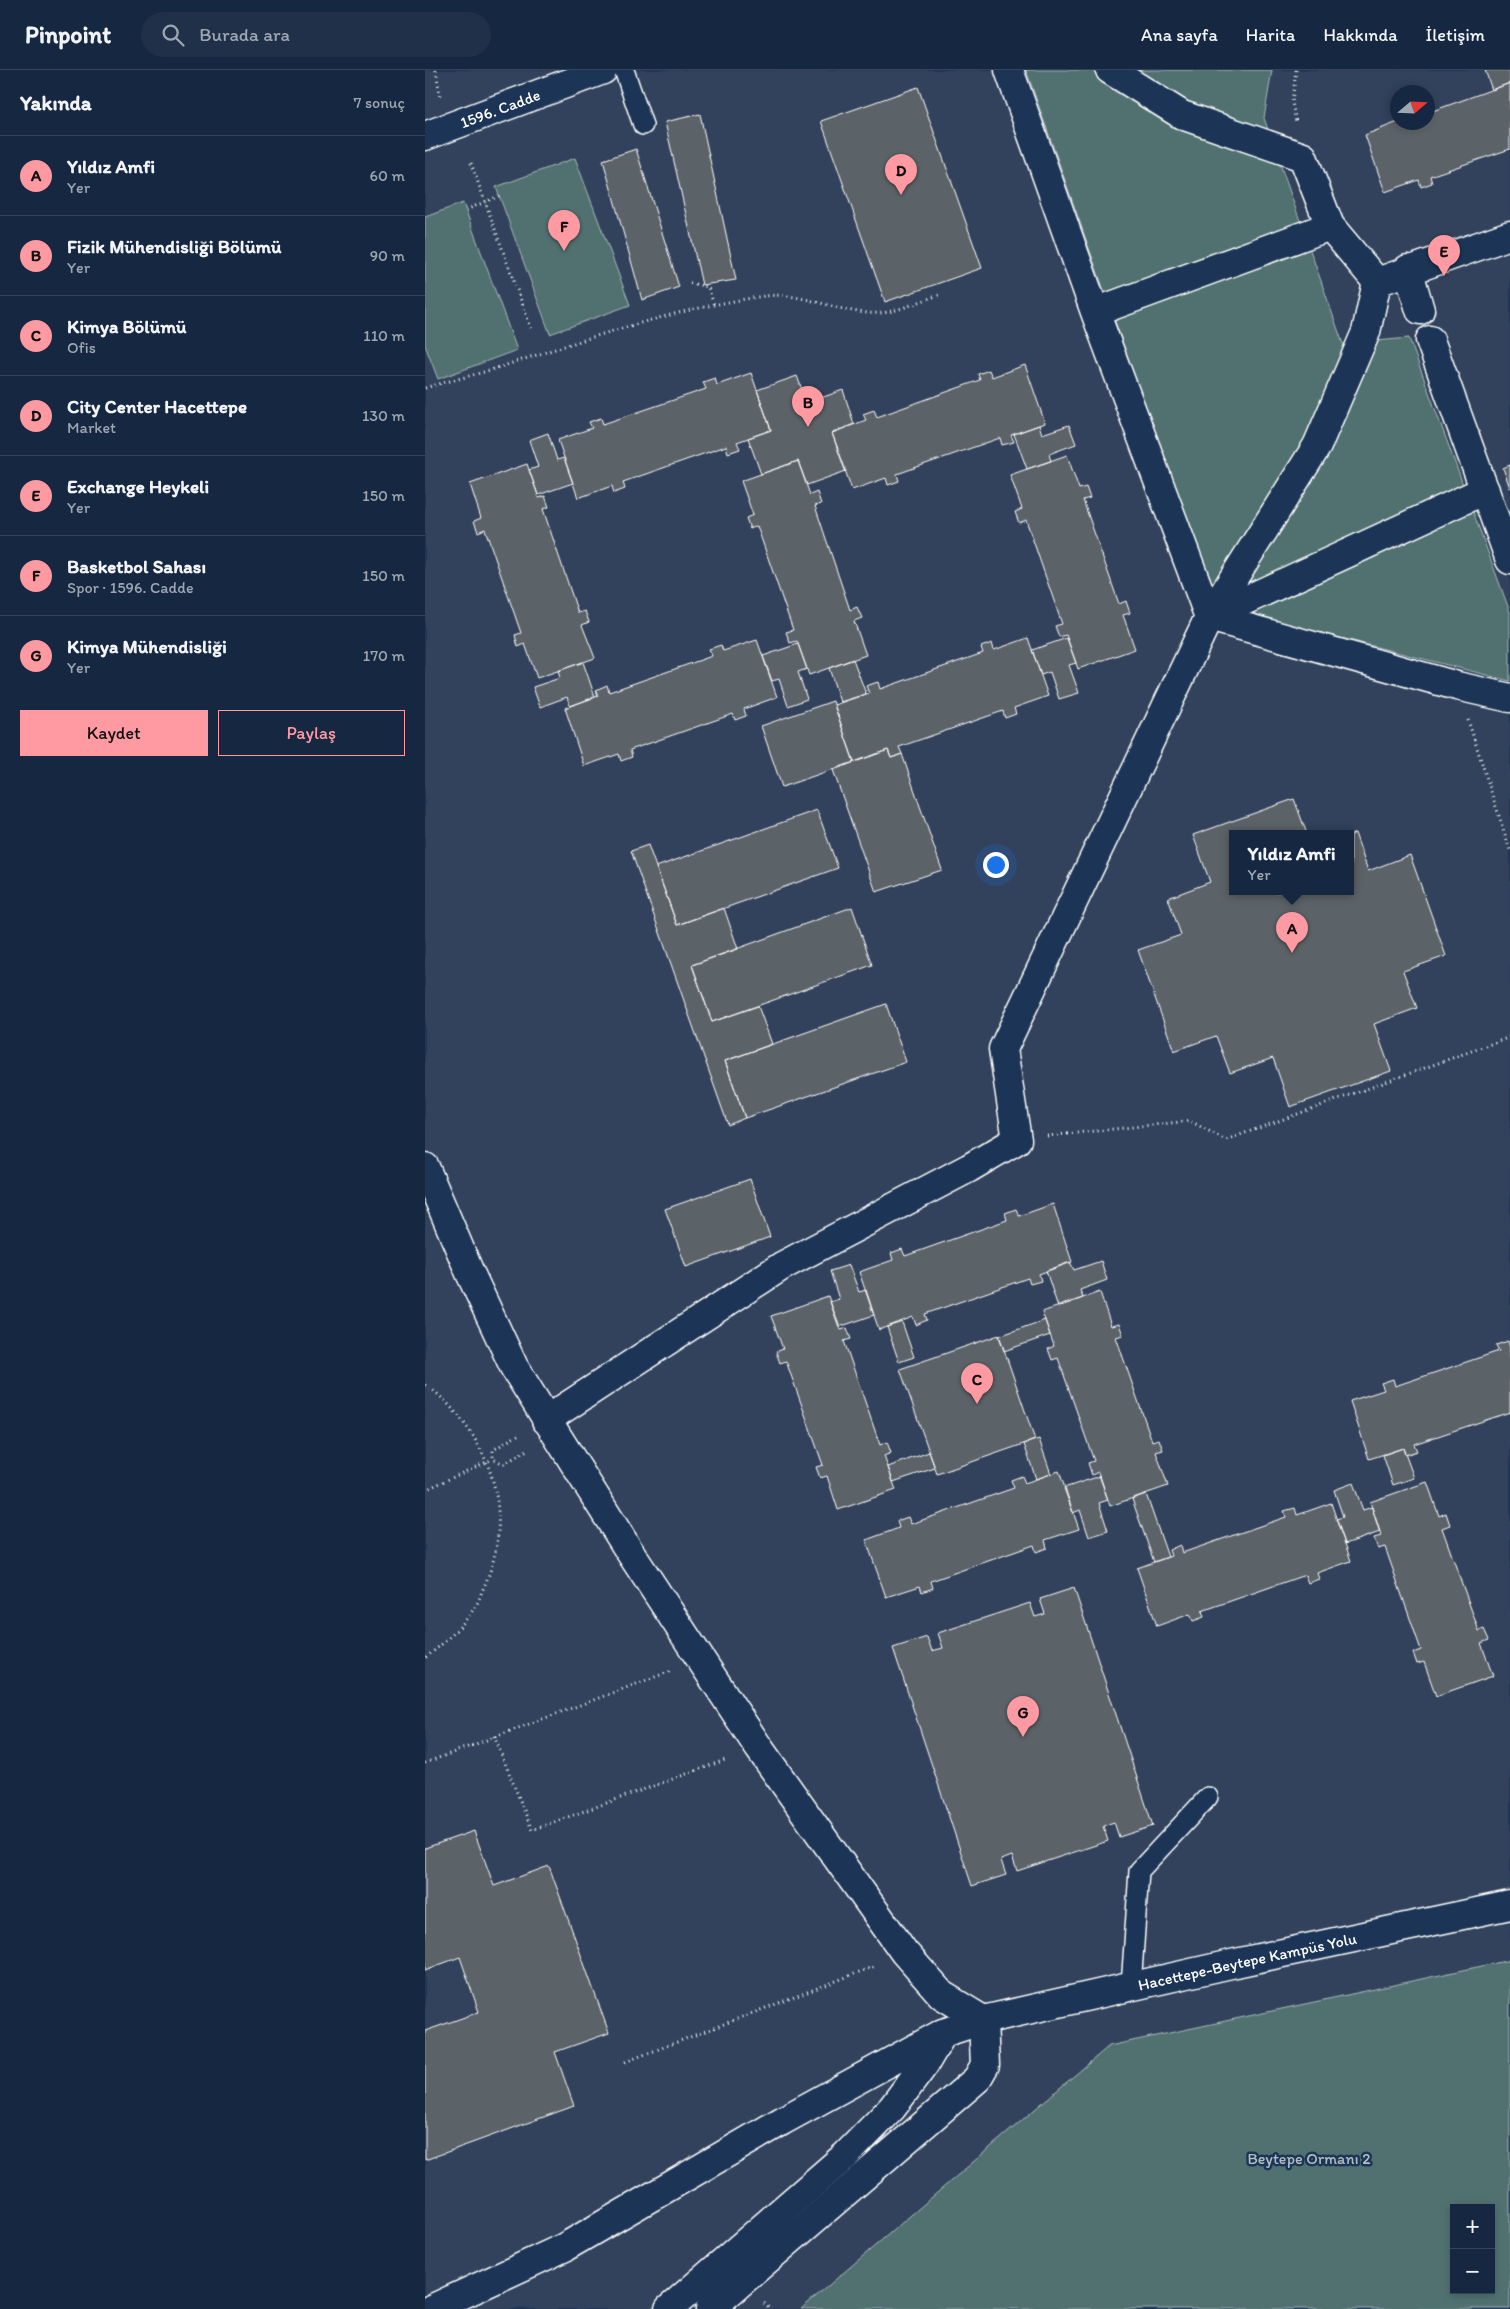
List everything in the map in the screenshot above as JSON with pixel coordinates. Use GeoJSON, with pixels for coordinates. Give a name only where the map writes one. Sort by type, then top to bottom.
{"type":"FeatureCollection","features":[{"type":"Feature","properties":{"kind":"street","name":"1596. Cadde"},"geometry":{"type":"LineString","coordinates":[[425,136],[603,70]]}},
{"type":"Feature","properties":{"kind":"street"},"geometry":{"type":"LineString","coordinates":[[1009,70],[1095,312],[1209,617]]}},
{"type":"Feature","properties":{"kind":"street"},"geometry":{"type":"LineString","coordinates":[[1110,70],[1182,115],[1303,157],[1331,226],[1377,282]]}},
{"type":"Feature","properties":{"kind":"street"},"geometry":{"type":"LineString","coordinates":[[1095,312],[1331,226]]}},
{"type":"Feature","properties":{"kind":"street"},"geometry":{"type":"LineString","coordinates":[[1377,282],[1408,269],[1510,235]]}},
{"type":"Feature","properties":{"kind":"street"},"geometry":{"type":"LineString","coordinates":[[1408,269],[1420,310]]}},
{"type":"Feature","properties":{"kind":"street"},"geometry":{"type":"LineString","coordinates":[[546,1420],[782,1266],[969,1168],[1017,1140],[1003,1049],[1209,617],[1317,446],[1366,332],[1377,282]]}},
{"type":"Feature","properties":{"kind":"street"},"geometry":{"type":"LineString","coordinates":[[1430,340],[1510,560]]}},
{"type":"Feature","properties":{"kind":"street"},"geometry":{"type":"LineString","coordinates":[[1209,617],[1485,490]]}},
{"type":"Feature","properties":{"kind":"street"},"geometry":{"type":"LineString","coordinates":[[1209,617],[1457,686],[1510,698]]}},
{"type":"Feature","properties":{"kind":"street"},"geometry":{"type":"LineString","coordinates":[[425,1167],[470,1272],[514,1367],[546,1420],[759,1748],[858,1890],[904,1952],[942,1995],[983,2020],[985,2065],[977,2079],[711,2309]]}},
{"type":"Feature","properties":{"kind":"street","name":"Hacettepe-Beytepe Kampüs Yolu"},"geometry":{"type":"LineString","coordinates":[[431,2309],[565,2247],[790,2116],[943,2033],[983,2020],[1231,1964],[1510,1905]]}},
{"type":"Feature","properties":{"kind":"street"},"geometry":{"type":"LineString","coordinates":[[669,2309],[845,2156],[892,2108],[924,2065],[943,2033]]}},
{"type":"Feature","properties":{"kind":"lane"},"geometry":{"type":"LineString","coordinates":[[624,70],[643,124]]}},
{"type":"Feature","properties":{"kind":"lane"},"geometry":{"type":"LineString","coordinates":[[1131,1987],[1139,1871],[1208,1796]]}},
{"type":"Feature","properties":{"kind":"path"},"geometry":{"type":"LineString","coordinates":[[436,70],[440,96]]}},
{"type":"Feature","properties":{"kind":"path"},"geometry":{"type":"LineString","coordinates":[[1296,70],[1292,102],[1303,157]]}},
{"type":"Feature","properties":{"kind":"path"},"geometry":{"type":"LineString","coordinates":[[471,162],[531,328]]}},
{"type":"Feature","properties":{"kind":"path"},"geometry":{"type":"LineString","coordinates":[[466,210],[499,196]]}},
{"type":"Feature","properties":{"kind":"path"},"geometry":{"type":"LineString","coordinates":[[690,283],[708,287],[715,305]]}},
{"type":"Feature","properties":{"kind":"path"},"geometry":{"type":"LineString","coordinates":[[425,388],[492,369],[595,334],[715,305],[776,296],[801,298],[855,310],[881,313],[939,295]]}},
{"type":"Feature","properties":{"kind":"path"},"geometry":{"type":"LineString","coordinates":[[1457,686],[1510,850]]}},
{"type":"Feature","properties":{"kind":"path"},"geometry":{"type":"LineString","coordinates":[[1017,1140],[1190,1121],[1225,1140],[1510,1037]]}},
{"type":"Feature","properties":{"kind":"path"},"geometry":{"type":"LineString","coordinates":[[425,1385],[465,1422],[488,1462],[496,1490],[499,1532],[490,1574],[474,1609],[449,1640],[425,1658]]}},
{"type":"Feature","properties":{"kind":"path"},"geometry":{"type":"LineString","coordinates":[[493,1459],[493,1450],[518,1436]]}},
{"type":"Feature","properties":{"kind":"path"},"geometry":{"type":"LineString","coordinates":[[493,1459],[504,1464],[527,1450]]}},
{"type":"Feature","properties":{"kind":"path"},"geometry":{"type":"LineString","coordinates":[[425,1490],[493,1459]]}},
{"type":"Feature","properties":{"kind":"path"},"geometry":{"type":"LineString","coordinates":[[425,1763],[674,1670]]}},
{"type":"Feature","properties":{"kind":"path"},"geometry":{"type":"LineString","coordinates":[[494,1736],[532,1830],[736,1756]]}},
{"type":"Feature","properties":{"kind":"path"},"geometry":{"type":"LineString","coordinates":[[625,2062],[875,1966]]}},
{"type":"Feature","properties":{"kind":"shaded area"},"geometry":{"type":"Polygon","coordinates":[[[425,70],[1510,70],[1510,2309],[425,2309],[425,70]]]}},
{"type":"Feature","properties":{"kind":"green space"},"geometry":{"type":"Polygon","coordinates":[[[1026,70],[1272,70],[1264,118],[1343,344],[1409,338],[1510,612],[1510,681],[1251,615],[1207,581],[1026,70]]]}},
{"type":"Feature","properties":{"kind":"green space"},"geometry":{"type":"Polygon","coordinates":[[[575,158],[630,305],[550,334],[496,187],[575,158]]]}},
{"type":"Feature","properties":{"kind":"green space"},"geometry":{"type":"Polygon","coordinates":[[[463,203],[517,350],[438,379],[425,345],[425,217],[463,203]]]}},
{"type":"Feature","properties":{"kind":"green space","name":"Beytepe Ormanı 2"},"geometry":{"type":"Polygon","coordinates":[[[1510,1960],[1510,2309],[801,2309],[1109,2046],[1510,1960]]]}},
{"type":"Feature","properties":{"kind":"building"},"geometry":{"type":"Polygon","coordinates":[[[1485,70],[1510,70],[1510,83],[1492,90],[1485,70]]]}},
{"type":"Feature","properties":{"kind":"building"},"geometry":{"type":"Polygon","coordinates":[[[1510,83],[1510,149],[1430,176],[1432,183],[1421,187],[1419,180],[1385,192],[1365,135],[1390,125],[1390,130],[1435,130],[1435,110],[1510,83]]]}},
{"type":"Feature","properties":{"kind":"building"},"geometry":{"type":"Polygon","coordinates":[[[918,87],[982,268],[885,302],[821,121],[918,87]]]}},
{"type":"Feature","properties":{"kind":"building"},"geometry":{"type":"Polygon","coordinates":[[[700,114],[736,280],[702,285],[665,122],[700,114]]]}},
{"type":"Feature","properties":{"kind":"building"},"geometry":{"type":"Polygon","coordinates":[[[636,149],[679,287],[642,300],[603,160],[636,149]]]}},
{"type":"Feature","properties":{"kind":"building"},"geometry":{"type":"Polygon","coordinates":[[[1025,365],[1045,423],[1011,435],[1014,442],[1002,445],[1000,438],[897,474],[899,481],[888,485],[886,478],[852,490],[832,433],[866,420],[863,414],[874,410],[877,417],[980,380],[978,374],[989,370],[992,377],[1025,365]]]}},
{"type":"Feature","properties":{"kind":"building"},"geometry":{"type":"Polygon","coordinates":[[[751,373],[771,430],[737,442],[740,449],[728,453],[726,446],[623,482],[625,489],[614,493],[612,486],[578,498],[558,440],[592,428],[589,422],[601,418],[603,424],[706,389],[703,382],[715,378],[717,385],[751,373]]]}},
{"type":"Feature","properties":{"kind":"building"},"geometry":{"type":"Polygon","coordinates":[[[797,376],[807,403],[843,390],[854,424],[832,433],[846,471],[807,485],[798,461],[761,474],[748,438],[771,430],[757,390],[797,376]]]}},
{"type":"Feature","properties":{"kind":"building"},"geometry":{"type":"Polygon","coordinates":[[[1039,425],[1042,434],[1069,425],[1076,444],[1049,454],[1051,461],[1027,469],[1014,434],[1039,425]]]}},
{"type":"Feature","properties":{"kind":"building"},"geometry":{"type":"Polygon","coordinates":[[[548,433],[557,460],[564,458],[573,483],[538,495],[529,470],[538,467],[529,440],[548,433]]]}},
{"type":"Feature","properties":{"kind":"building"},"geometry":{"type":"Polygon","coordinates":[[[1067,455],[1079,489],[1086,487],[1090,498],[1083,500],[1119,604],[1126,601],[1130,613],[1123,615],[1135,649],[1078,669],[1066,635],[1059,637],[1055,626],[1062,624],[1026,520],[1019,523],[1015,512],[1022,509],[1010,475],[1067,455]]]}},
{"type":"Feature","properties":{"kind":"building"},"geometry":{"type":"Polygon","coordinates":[[[798,461],[810,495],[817,492],[821,504],[815,506],[850,610],[857,607],[862,618],[854,621],[866,655],[809,675],[797,641],[790,643],[786,632],[793,630],[757,526],[750,529],[746,518],[753,515],[741,481],[798,461]]]}},
{"type":"Feature","properties":{"kind":"building"},"geometry":{"type":"Polygon","coordinates":[[[527,464],[539,498],[545,496],[549,507],[543,509],[578,613],[585,611],[589,622],[582,625],[595,658],[537,678],[525,644],[518,647],[515,635],[521,633],[485,529],[478,532],[474,521],[481,518],[470,484],[527,464]]]}},
{"type":"Feature","properties":{"kind":"building"},"geometry":{"type":"Polygon","coordinates":[[[1510,465],[1510,488],[1503,468],[1510,465]]]}},
{"type":"Feature","properties":{"kind":"building"},"geometry":{"type":"Polygon","coordinates":[[[1028,638],[1048,696],[1014,708],[1016,714],[1005,718],[1003,711],[899,747],[902,754],[891,758],[888,750],[854,762],[834,705],[869,693],[866,686],[878,682],[880,689],[983,653],[981,647],[992,643],[994,650],[1028,638]]]}},
{"type":"Feature","properties":{"kind":"building"},"geometry":{"type":"Polygon","coordinates":[[[1067,638],[1076,663],[1069,665],[1079,693],[1059,699],[1050,672],[1041,675],[1032,650],[1067,638]]]}},
{"type":"Feature","properties":{"kind":"building"},"geometry":{"type":"Polygon","coordinates":[[[757,640],[777,697],[744,709],[746,716],[735,720],[733,714],[630,750],[632,757],[621,761],[619,754],[584,766],[565,708],[598,696],[596,690],[607,685],[609,692],[712,656],[709,649],[721,645],[723,651],[757,640]]]}},
{"type":"Feature","properties":{"kind":"building"},"geometry":{"type":"Polygon","coordinates":[[[798,644],[807,669],[798,672],[807,699],[788,706],[779,679],[772,681],[763,656],[798,644]]]}},
{"type":"Feature","properties":{"kind":"building"},"geometry":{"type":"Polygon","coordinates":[[[853,659],[866,694],[840,702],[829,668],[853,659]]]}},
{"type":"Feature","properties":{"kind":"building"},"geometry":{"type":"Polygon","coordinates":[[[583,662],[595,697],[570,706],[567,697],[540,707],[533,687],[560,678],[558,671],[583,662]]]}},
{"type":"Feature","properties":{"kind":"building"},"geometry":{"type":"Polygon","coordinates":[[[833,701],[854,762],[782,787],[761,726],[833,701]]]}},
{"type":"Feature","properties":{"kind":"building"},"geometry":{"type":"Polygon","coordinates":[[[888,750],[891,758],[902,754],[942,870],[876,892],[833,770],[888,750]]]}},
{"type":"Feature","properties":{"kind":"building"},"geometry":{"type":"Polygon","coordinates":[[[1294,799],[1306,830],[1229,830],[1229,895],[1354,895],[1355,833],[1368,871],[1410,855],[1446,956],[1403,971],[1417,1008],[1374,1024],[1391,1071],[1290,1107],[1273,1058],[1230,1073],[1216,1036],[1174,1051],[1138,950],[1181,935],[1168,898],[1210,882],[1193,835],[1294,799]]]}},
{"type":"Feature","properties":{"kind":"building"},"geometry":{"type":"Polygon","coordinates":[[[817,810],[838,868],[677,925],[656,867],[817,810]]]}},
{"type":"Feature","properties":{"kind":"building"},"geometry":{"type":"Polygon","coordinates":[[[648,845],[677,925],[724,908],[738,949],[692,965],[712,1022],[758,1006],[772,1044],[725,1061],[745,1118],[728,1125],[631,851],[648,845]]]}},
{"type":"Feature","properties":{"kind":"building"},"geometry":{"type":"Polygon","coordinates":[[[852,907],[872,965],[712,1022],[692,965],[852,907]]]}},
{"type":"Feature","properties":{"kind":"building"},"geometry":{"type":"Polygon","coordinates":[[[886,1004],[906,1062],[745,1118],[725,1061],[886,1004]]]}},
{"type":"Feature","properties":{"kind":"building"},"geometry":{"type":"Polygon","coordinates":[[[750,1179],[770,1237],[686,1267],[665,1209],[750,1179]]]}},
{"type":"Feature","properties":{"kind":"building"},"geometry":{"type":"Polygon","coordinates":[[[1053,1204],[1072,1262],[1039,1274],[1041,1281],[1030,1284],[1028,1278],[925,1314],[927,1320],[916,1325],[913,1317],[879,1330],[859,1272],[893,1260],[891,1253],[902,1249],[905,1256],[1007,1220],[1005,1213],[1016,1209],[1019,1216],[1053,1204]]]}},
{"type":"Feature","properties":{"kind":"building"},"geometry":{"type":"Polygon","coordinates":[[[1101,1261],[1107,1280],[1080,1290],[1083,1298],[1058,1307],[1046,1271],[1070,1262],[1074,1270],[1101,1261]]]}},
{"type":"Feature","properties":{"kind":"building"},"geometry":{"type":"Polygon","coordinates":[[[849,1265],[859,1292],[866,1290],[874,1315],[839,1327],[830,1302],[839,1299],[830,1271],[849,1265]]]}},
{"type":"Feature","properties":{"kind":"building"},"geometry":{"type":"Polygon","coordinates":[[[1100,1292],[1111,1326],[1119,1324],[1123,1335],[1116,1337],[1152,1441],[1159,1439],[1163,1450],[1156,1452],[1168,1486],[1110,1506],[1098,1472],[1092,1475],[1088,1463],[1094,1461],[1058,1358],[1052,1360],[1048,1349],[1054,1346],[1042,1312],[1100,1292]]]}},
{"type":"Feature","properties":{"kind":"building"},"geometry":{"type":"Polygon","coordinates":[[[828,1296],[841,1330],[847,1328],[851,1339],[844,1341],[880,1445],[887,1442],[891,1453],[884,1456],[896,1490],[838,1510],[827,1476],[820,1478],[816,1467],[823,1465],[786,1361],[780,1363],[776,1352],[783,1349],[771,1316],[828,1296]]]}},
{"type":"Feature","properties":{"kind":"building"},"geometry":{"type":"Polygon","coordinates":[[[1045,1320],[1050,1335],[1004,1351],[999,1336],[1045,1320]]]}},
{"type":"Feature","properties":{"kind":"building"},"geometry":{"type":"Polygon","coordinates":[[[902,1322],[914,1357],[899,1362],[887,1327],[902,1322]]]}},
{"type":"Feature","properties":{"kind":"building"},"geometry":{"type":"Polygon","coordinates":[[[999,1335],[1035,1440],[937,1474],[900,1369],[999,1335]]]}},
{"type":"Feature","properties":{"kind":"building"},"geometry":{"type":"Polygon","coordinates":[[[1508,1341],[1510,1348],[1510,1412],[1414,1444],[1417,1451],[1405,1455],[1403,1448],[1369,1459],[1350,1401],[1384,1390],[1381,1383],[1393,1379],[1395,1386],[1499,1351],[1496,1345],[1508,1341]]]}},
{"type":"Feature","properties":{"kind":"building"},"geometry":{"type":"Polygon","coordinates":[[[1039,1439],[1051,1474],[1036,1479],[1024,1444],[1039,1439]]]}},
{"type":"Feature","properties":{"kind":"building"},"geometry":{"type":"Polygon","coordinates":[[[1403,1448],[1414,1478],[1393,1485],[1383,1455],[1403,1448]]]}},
{"type":"Feature","properties":{"kind":"building"},"geometry":{"type":"Polygon","coordinates":[[[929,1452],[935,1468],[893,1482],[888,1467],[929,1452]]]}},
{"type":"Feature","properties":{"kind":"building"},"geometry":{"type":"Polygon","coordinates":[[[1059,1471],[1079,1529],[1045,1540],[1047,1548],[1036,1552],[1034,1545],[931,1581],[933,1588],[922,1592],[920,1586],[886,1597],[866,1540],[899,1528],[897,1521],[908,1517],[911,1524],[1014,1488],[1011,1480],[1022,1476],[1025,1483],[1059,1471]]]}},
{"type":"Feature","properties":{"kind":"building"},"geometry":{"type":"Polygon","coordinates":[[[1100,1476],[1108,1500],[1099,1503],[1108,1531],[1089,1537],[1080,1510],[1073,1513],[1064,1488],[1100,1476]]]}},
{"type":"Feature","properties":{"kind":"building"},"geometry":{"type":"Polygon","coordinates":[[[1427,1482],[1439,1516],[1446,1513],[1450,1525],[1442,1528],[1479,1631],[1484,1629],[1489,1640],[1481,1643],[1493,1676],[1436,1696],[1424,1662],[1417,1664],[1413,1653],[1421,1650],[1385,1547],[1378,1549],[1374,1538],[1381,1536],[1370,1502],[1427,1482]]]}},
{"type":"Feature","properties":{"kind":"building"},"geometry":{"type":"Polygon","coordinates":[[[1353,1483],[1363,1510],[1372,1507],[1380,1532],[1345,1544],[1336,1519],[1343,1517],[1334,1490],[1353,1483]]]}},
{"type":"Feature","properties":{"kind":"building"},"geometry":{"type":"Polygon","coordinates":[[[1146,1494],[1168,1557],[1154,1562],[1132,1499],[1146,1494]]]}},
{"type":"Feature","properties":{"kind":"building"},"geometry":{"type":"Polygon","coordinates":[[[1331,1503],[1351,1561],[1317,1573],[1319,1579],[1308,1583],[1305,1575],[1202,1611],[1204,1617],[1193,1621],[1190,1614],[1157,1626],[1137,1568],[1171,1556],[1169,1550],[1180,1545],[1182,1553],[1286,1517],[1284,1511],[1295,1508],[1297,1515],[1331,1503]]]}},
{"type":"Feature","properties":{"kind":"building"},"geometry":{"type":"Polygon","coordinates":[[[1074,1588],[1153,1826],[1119,1837],[1114,1822],[1103,1826],[1108,1841],[1017,1871],[1012,1856],[1001,1860],[1006,1875],[972,1886],[893,1648],[927,1637],[932,1651],[943,1648],[938,1633],[1030,1603],[1035,1617],[1045,1614],[1040,1599],[1074,1588]]]}},
{"type":"Feature","properties":{"kind":"building"},"geometry":{"type":"Polygon","coordinates":[[[474,1831],[494,1886],[549,1866],[609,2033],[555,2052],[574,2106],[425,2160],[425,2031],[479,2012],[460,1957],[425,1970],[425,1848],[474,1831]]]}},
{"type":"Feature","properties":{"kind":"place","name":"City Center Hacettepe"},"geometry":{"type":"Point","coordinates":[901,195]}},
{"type":"Feature","properties":{"kind":"place","name":"Basketbol Sahası"},"geometry":{"type":"Point","coordinates":[564,251]}},
{"type":"Feature","properties":{"kind":"place","name":"Exchange Heykeli"},"geometry":{"type":"Point","coordinates":[1444,276]}},
{"type":"Feature","properties":{"kind":"place","name":"Fizik Mühendisliği Bölümü"},"geometry":{"type":"Point","coordinates":[808,427]}},
{"type":"Feature","properties":{"kind":"place","name":"Yıldız Amfi"},"geometry":{"type":"Point","coordinates":[1292,953]}},
{"type":"Feature","properties":{"kind":"place","name":"Kimya Bölümü"},"geometry":{"type":"Point","coordinates":[977,1404]}},
{"type":"Feature","properties":{"kind":"place","name":"Kimya Mühendisliği"},"geometry":{"type":"Point","coordinates":[1023,1737]}}]}
